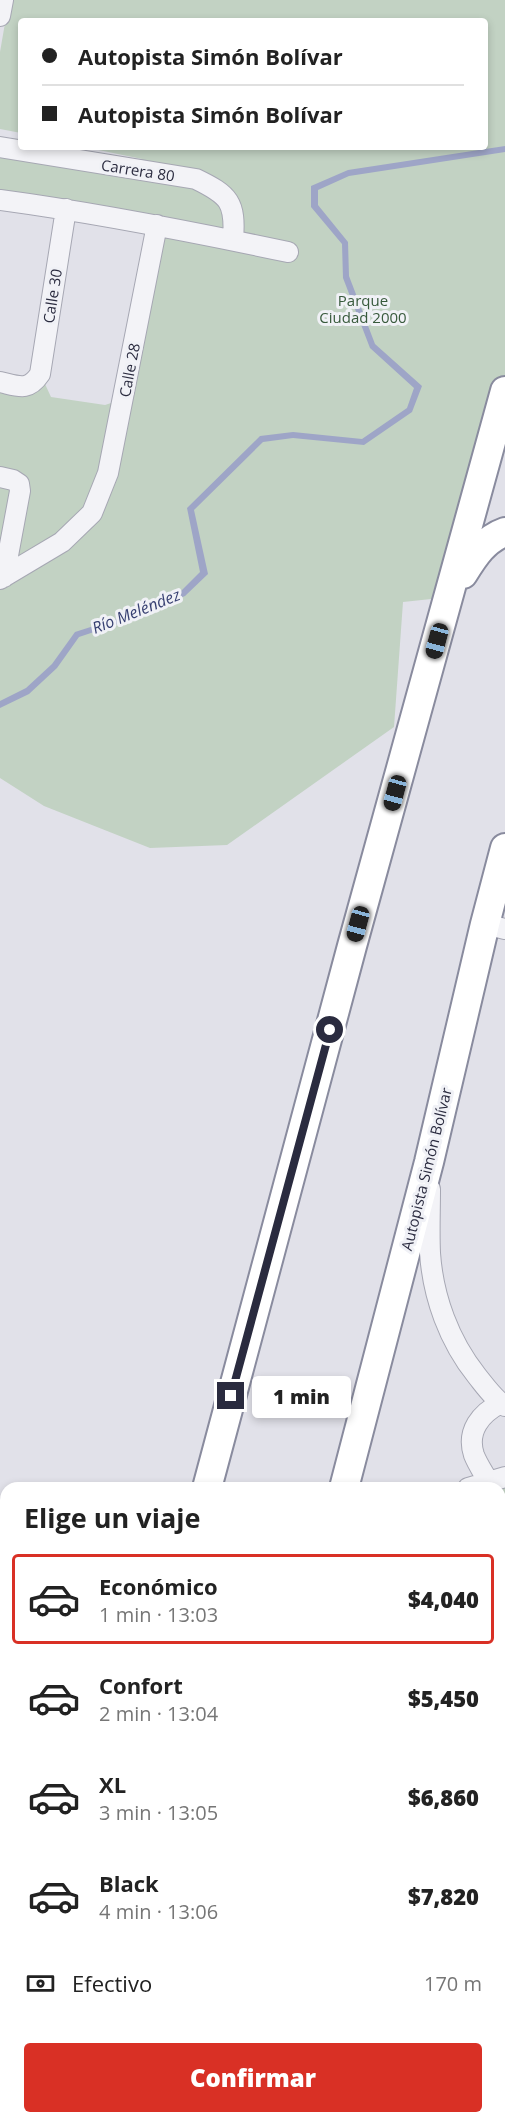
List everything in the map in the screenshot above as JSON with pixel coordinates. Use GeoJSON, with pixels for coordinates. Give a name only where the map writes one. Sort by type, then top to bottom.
{"type":"FeatureCollection","features":[{"type":"Feature","properties":{"kind":"highway"},"geometry":{"type":"LineString","coordinates":[[209,1482],[352,946],[505,391]]}},
{"type":"Feature","properties":{"kind":"highway"},"geometry":{"type":"LineString","coordinates":[[450,597],[473,557],[486,542],[505,532]]}},
{"type":"Feature","properties":{"kind":"highway","name":"Autopista Simón Bolívar"},"geometry":{"type":"LineString","coordinates":[[346,1482],[429,1162],[495,926],[505,848]]}},
{"type":"Feature","properties":{"kind":"street"},"geometry":{"type":"LineString","coordinates":[[0,16],[3,0]]}},
{"type":"Feature","properties":{"kind":"street","name":"Carrera 80"},"geometry":{"type":"LineString","coordinates":[[0,147],[18,150]]}},
{"type":"Feature","properties":{"kind":"street","name":"Carrera 80"},"geometry":{"type":"LineString","coordinates":[[18,150],[196,179],[220,190],[230,205],[235,222],[233,240]]}},
{"type":"Feature","properties":{"kind":"street"},"geometry":{"type":"LineString","coordinates":[[0,200],[66,208],[288,252]]}},
{"type":"Feature","properties":{"kind":"street","name":"Calle 30"},"geometry":{"type":"LineString","coordinates":[[0,382],[26,387],[40,374],[66,208]]}},
{"type":"Feature","properties":{"kind":"street","name":"Calle 28"},"geometry":{"type":"LineString","coordinates":[[2,578],[62,542],[92,513],[108,473],[157,225]]}},
{"type":"Feature","properties":{"kind":"street"},"geometry":{"type":"LineString","coordinates":[[0,477],[13,480],[18,484],[20,491],[2,578]]}},
{"type":"Feature","properties":{"kind":"street"},"geometry":{"type":"LineString","coordinates":[[429,1162],[430,1252],[441,1309],[449,1330],[471,1369],[503,1405],[489,1409],[480,1418],[474,1430],[472,1443],[474,1456],[496,1479]]}},
{"type":"Feature","properties":{"kind":"green space","name":"Parque Ciudad 2000"},"geometry":{"type":"Polygon","coordinates":[[[9,0],[505,0],[505,391],[450,597],[403,602],[394,727],[227,845],[150,848],[44,806],[0,778],[0,382],[45,384],[51,397],[105,405],[123,399],[157,225],[0,200],[0,147],[143,170],[142,159],[98,150],[488,150],[488,18],[18,18],[18,132],[0,129],[0,52],[9,0]]]}},
{"type":"Feature","properties":{"kind":"water"},"geometry":{"type":"Polygon","coordinates":[[[505,146],[505,152],[349,176],[318,190],[318,205],[348,242],[349,276],[375,344],[422,386],[412,412],[364,445],[293,438],[263,442],[194,510],[208,574],[185,596],[127,621],[79,637],[57,668],[29,694],[0,708],[0,701],[26,688],[52,664],[75,632],[125,616],[181,591],[200,572],[187,508],[260,436],[293,432],[362,439],[407,408],[414,388],[370,348],[343,278],[342,244],[311,207],[311,186],[348,170],[505,146]]]}},
{"type":"Feature","properties":{"kind":"route"},"geometry":{"type":"LineString","coordinates":[[231,1396],[330,1030]]}},
{"type":"Feature","properties":{"kind":"water label","name":"Río Meléndez"},"geometry":{"type":"Point","coordinates":[136,611]}}]}
